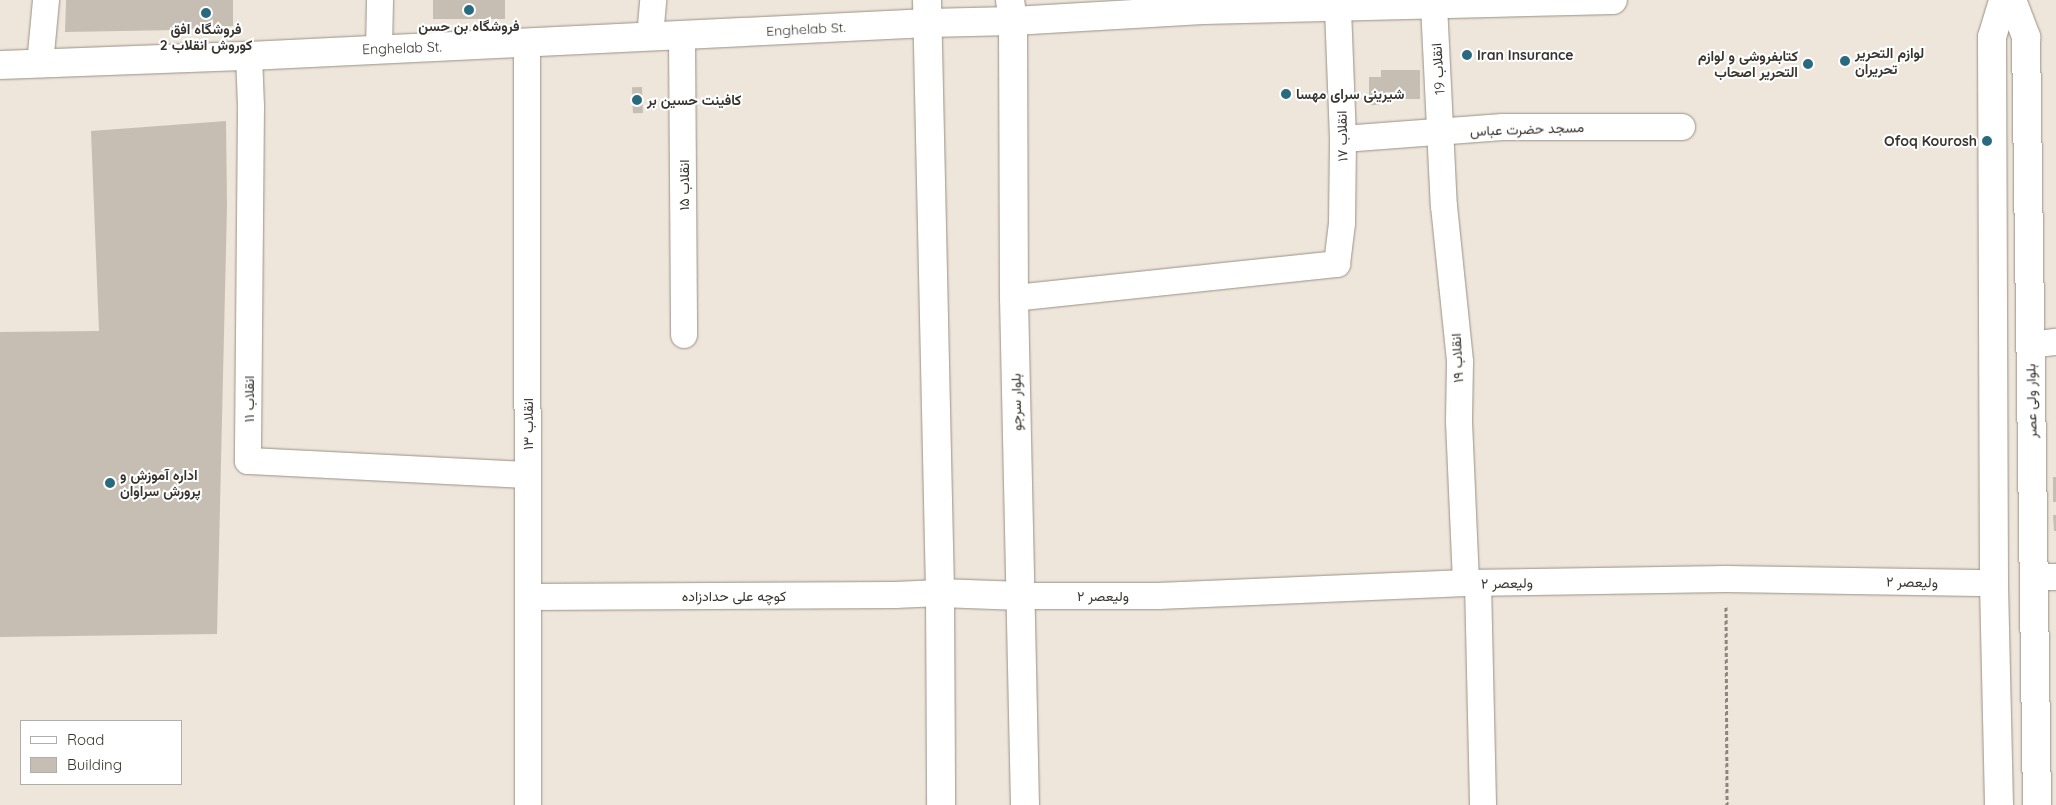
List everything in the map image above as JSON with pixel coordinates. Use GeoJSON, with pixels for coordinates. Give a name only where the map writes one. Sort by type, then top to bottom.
{"type":"FeatureCollection","features":[{"type":"Feature","properties":{"kind":"street"},"geometry":{"type":"LineString","coordinates":[[40,64],[46,0]]}},
{"type":"Feature","properties":{"kind":"street"},"geometry":{"type":"LineString","coordinates":[[379,48],[380,0]]}},
{"type":"Feature","properties":{"kind":"street"},"geometry":{"type":"LineString","coordinates":[[650,37],[653,0]]}},
{"type":"Feature","properties":{"kind":"street","name":"Enghelab St."},"geometry":{"type":"LineString","coordinates":[[0,65],[249,56],[379,48],[682,36],[927,11],[1203,5],[1338,7],[1613,0]]}},
{"type":"Feature","properties":{"kind":"street"},"geometry":{"type":"LineString","coordinates":[[1999,805],[1994,583],[1992,37],[2003,0]]}},
{"type":"Feature","properties":{"kind":"street","name":"بلوار ولی عصر"},"geometry":{"type":"LineString","coordinates":[[2012,0],[2026,37],[2043,344],[2046,577],[2037,805]]}},
{"type":"Feature","properties":{"kind":"street","name":"انقلاب 19"},"geometry":{"type":"LineString","coordinates":[[1434,5],[1442,133]]}},
{"type":"Feature","properties":{"kind":"street","name":"انقلاب ۱۷"},"geometry":{"type":"LineString","coordinates":[[1014,298],[1337,264],[1342,224],[1343,140],[1338,7]]}},
{"type":"Feature","properties":{"kind":"street","name":"بلوار سرجو"},"geometry":{"type":"LineString","coordinates":[[1012,10],[1014,298],[1024,805]]}},
{"type":"Feature","properties":{"kind":"street"},"geometry":{"type":"LineString","coordinates":[[927,11],[940,592],[941,805]]}},
{"type":"Feature","properties":{"kind":"street","name":"انقلاب ۱۵"},"geometry":{"type":"LineString","coordinates":[[682,36],[684,335]]}},
{"type":"Feature","properties":{"kind":"street","name":"انقلاب ۱۳"},"geometry":{"type":"LineString","coordinates":[[528,43],[528,805]]}},
{"type":"Feature","properties":{"kind":"street","name":"انقلاب ۱۱"},"geometry":{"type":"LineString","coordinates":[[249,56],[251,106],[248,461],[528,475]]}},
{"type":"Feature","properties":{"kind":"street","name":"مسجد حضرت عباس"},"geometry":{"type":"LineString","coordinates":[[1343,140],[1503,127],[1682,128]]}},
{"type":"Feature","properties":{"kind":"street","name":"انقلاب ۱۹"},"geometry":{"type":"LineString","coordinates":[[1442,133],[1444,206],[1460,362],[1459,422],[1472,583],[1483,805]]}},
{"type":"Feature","properties":{"kind":"street"},"geometry":{"type":"LineString","coordinates":[[1994,583],[2046,577]]}},
{"type":"Feature","properties":{"kind":"street","name":"ولیعصر ۲"},"geometry":{"type":"LineString","coordinates":[[1021,596],[1158,596],[1472,583],[1726,579],[1994,583]]}},
{"type":"Feature","properties":{"kind":"street"},"geometry":{"type":"LineString","coordinates":[[940,592],[1021,596]]}},
{"type":"Feature","properties":{"kind":"street","name":"کوچه علی حدادزاده"},"geometry":{"type":"LineString","coordinates":[[528,597],[895,595],[940,592]]}},
{"type":"Feature","properties":{"kind":"path"},"geometry":{"type":"LineString","coordinates":[[1726,579],[1727,805]]}},
{"type":"Feature","properties":{"kind":"building"},"geometry":{"type":"Polygon","coordinates":[[[66,0],[233,0],[233,26],[178,30],[65,32],[66,0]]]}},
{"type":"Feature","properties":{"kind":"building","name":"فروشگاه بن حسن"},"geometry":{"type":"Polygon","coordinates":[[[433,0],[505,0],[505,19],[433,19],[433,0]]]}},
{"type":"Feature","properties":{"kind":"building"},"geometry":{"type":"Polygon","coordinates":[[[1381,70],[1420,70],[1420,99],[1380,99],[1380,105],[1369,105],[1369,77],[1381,77],[1381,70]]]}},
{"type":"Feature","properties":{"kind":"building","name":"کافینت حسین بر"},"geometry":{"type":"Polygon","coordinates":[[[632,87],[642,87],[643,113],[633,113],[632,87]]]}},
{"type":"Feature","properties":{"kind":"building","name":"اداره آموزش و پرورش سراوان"},"geometry":{"type":"Polygon","coordinates":[[[226,121],[227,206],[217,634],[0,637],[0,332],[99,331],[91,131],[226,121]]]}},
{"type":"Feature","properties":{"kind":"building"},"geometry":{"type":"Polygon","coordinates":[[[2053,477],[2056,477],[2056,502],[2053,502],[2053,477]]]}},
{"type":"Feature","properties":{"kind":"building"},"geometry":{"type":"Polygon","coordinates":[[[2053,515],[2056,515],[2056,531],[2054,531],[2053,515]]]}},
{"type":"Feature","properties":{"kind":"place","name":"فروشگاه بن حسن"},"geometry":{"type":"Point","coordinates":[469,10]}},
{"type":"Feature","properties":{"kind":"place","name":"فروشگاه افق کوروش انقلاب 2"},"geometry":{"type":"Point","coordinates":[206,13]}},
{"type":"Feature","properties":{"kind":"place","name":"Iran Insurance"},"geometry":{"type":"Point","coordinates":[1467,55]}},
{"type":"Feature","properties":{"kind":"place","name":"لوازم التحریر تحریران"},"geometry":{"type":"Point","coordinates":[1845,61]}},
{"type":"Feature","properties":{"kind":"place","name":"کتابفروشی و لوازم التحریر اصحاب"},"geometry":{"type":"Point","coordinates":[1808,64]}},
{"type":"Feature","properties":{"kind":"place","name":"شیرینی سرای مهسا"},"geometry":{"type":"Point","coordinates":[1286,94]}},
{"type":"Feature","properties":{"kind":"place","name":"کافینت حسین بر"},"geometry":{"type":"Point","coordinates":[637,100]}},
{"type":"Feature","properties":{"kind":"place","name":"Ofoq Kourosh"},"geometry":{"type":"Point","coordinates":[1987,141]}},
{"type":"Feature","properties":{"kind":"place","name":"اداره آموزش و پرورش سراوان"},"geometry":{"type":"Point","coordinates":[110,483]}}]}
